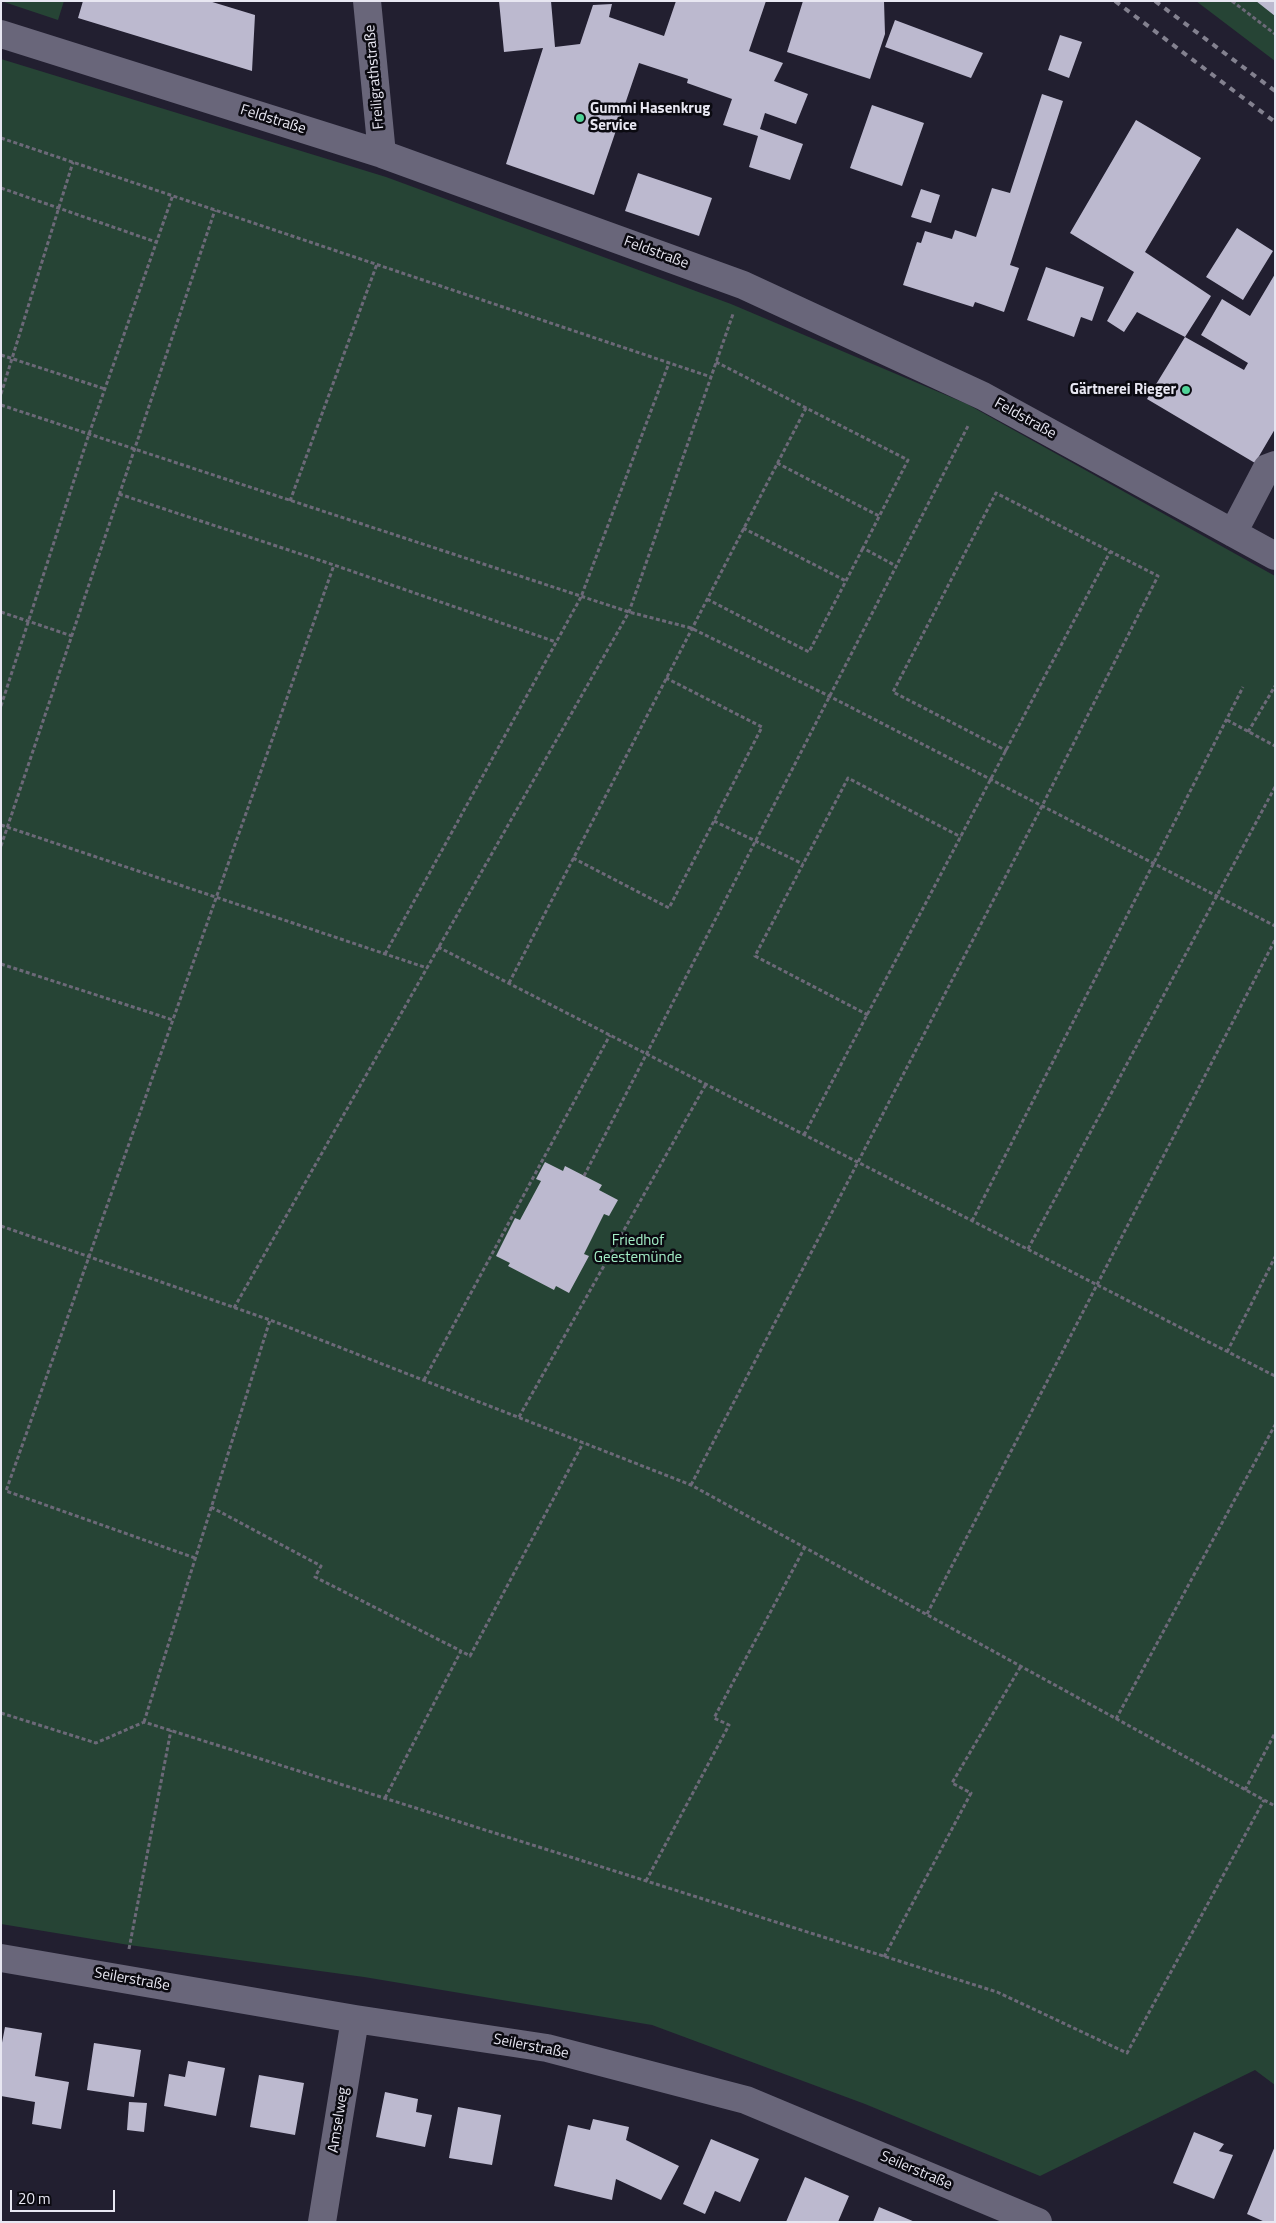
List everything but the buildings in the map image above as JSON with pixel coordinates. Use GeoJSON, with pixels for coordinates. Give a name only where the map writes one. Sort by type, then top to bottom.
{"type":"FeatureCollection","features":[{"type":"Feature","properties":{"kind":"street","name":"Freiligrathstraße"},"geometry":{"type":"LineString","coordinates":[[368,1],[382,154]]}},
{"type":"Feature","properties":{"kind":"street","name":"Feldstraße"},"geometry":{"type":"LineString","coordinates":[[1,34],[382,154],[743,286],[983,396],[1275,556]]}},
{"type":"Feature","properties":{"kind":"street"},"geometry":{"type":"LineString","coordinates":[[1233,533],[1267,468],[1275,465]]}},
{"type":"Feature","properties":{"kind":"street","name":"Seilerstraße"},"geometry":{"type":"LineString","coordinates":[[1,1958],[355,2019],[547,2048],[746,2100],[1038,2222]]}},
{"type":"Feature","properties":{"kind":"street","name":"Amselweg"},"geometry":{"type":"LineString","coordinates":[[322,2222],[355,2019]]}},
{"type":"Feature","properties":{"kind":"path"},"geometry":{"type":"LineString","coordinates":[[1232,1],[1275,34]]}},
{"type":"Feature","properties":{"kind":"path"},"geometry":{"type":"LineString","coordinates":[[1,138],[711,377]]}},
{"type":"Feature","properties":{"kind":"path"},"geometry":{"type":"LineString","coordinates":[[1,394],[73,162]]}},
{"type":"Feature","properties":{"kind":"path"},"geometry":{"type":"LineString","coordinates":[[1,188],[156,242]]}},
{"type":"Feature","properties":{"kind":"path"},"geometry":{"type":"LineString","coordinates":[[1,706],[89,434],[173,196]]}},
{"type":"Feature","properties":{"kind":"path"},"geometry":{"type":"LineString","coordinates":[[1,846],[215,210]]}},
{"type":"Feature","properties":{"kind":"path"},"geometry":{"type":"LineString","coordinates":[[290,501],[377,264]]}},
{"type":"Feature","properties":{"kind":"path"},"geometry":{"type":"LineString","coordinates":[[234,1308],[629,612],[743,286]]}},
{"type":"Feature","properties":{"kind":"path"},"geometry":{"type":"LineString","coordinates":[[1,355],[105,389]]}},
{"type":"Feature","properties":{"kind":"path"},"geometry":{"type":"LineString","coordinates":[[707,599],[809,652],[908,460],[716,362]]}},
{"type":"Feature","properties":{"kind":"path"},"geometry":{"type":"LineString","coordinates":[[385,954],[581,596],[669,363]]}},
{"type":"Feature","properties":{"kind":"path"},"geometry":{"type":"LineString","coordinates":[[584,1176],[983,396]]}},
{"type":"Feature","properties":{"kind":"path"},"geometry":{"type":"LineString","coordinates":[[1,405],[629,612],[690,628],[829,696],[1042,808],[1155,863],[1275,926]]}},
{"type":"Feature","properties":{"kind":"path"},"geometry":{"type":"LineString","coordinates":[[509,983],[690,628],[707,599],[806,408]]}},
{"type":"Feature","properties":{"kind":"path"},"geometry":{"type":"LineString","coordinates":[[777,463],[879,516]]}},
{"type":"Feature","properties":{"kind":"path"},"geometry":{"type":"LineString","coordinates":[[691,1485],[1042,808],[1158,576],[996,493],[893,692],[1007,750]]}},
{"type":"Feature","properties":{"kind":"path"},"geometry":{"type":"LineString","coordinates":[[119,494],[334,565],[556,642]]}},
{"type":"Feature","properties":{"kind":"path"},"geometry":{"type":"LineString","coordinates":[[743,528],[846,581]]}},
{"type":"Feature","properties":{"kind":"path"},"geometry":{"type":"LineString","coordinates":[[863,548],[896,566]]}},
{"type":"Feature","properties":{"kind":"path"},"geometry":{"type":"LineString","coordinates":[[804,1135],[1110,552]]}},
{"type":"Feature","properties":{"kind":"path"},"geometry":{"type":"LineString","coordinates":[[195,1558],[6,1491],[334,565]]}},
{"type":"Feature","properties":{"kind":"path"},"geometry":{"type":"LineString","coordinates":[[1,612],[72,636]]}},
{"type":"Feature","properties":{"kind":"path"},"geometry":{"type":"LineString","coordinates":[[573,858],[669,908],[714,821],[762,727],[666,678]]}},
{"type":"Feature","properties":{"kind":"path"},"geometry":{"type":"LineString","coordinates":[[1248,732],[1275,686]]}},
{"type":"Feature","properties":{"kind":"path"},"geometry":{"type":"LineString","coordinates":[[972,1221],[1243,687]]}},
{"type":"Feature","properties":{"kind":"path"},"geometry":{"type":"LineString","coordinates":[[1227,720],[1275,746]]}},
{"type":"Feature","properties":{"kind":"path"},"geometry":{"type":"LineString","coordinates":[[868,1015],[755,956],[802,864],[848,778],[961,837]]}},
{"type":"Feature","properties":{"kind":"path"},"geometry":{"type":"LineString","coordinates":[[1028,1250],[1275,786]]}},
{"type":"Feature","properties":{"kind":"path"},"geometry":{"type":"LineString","coordinates":[[714,821],[802,864]]}},
{"type":"Feature","properties":{"kind":"path"},"geometry":{"type":"LineString","coordinates":[[1,825],[427,968]]}},
{"type":"Feature","properties":{"kind":"path"},"geometry":{"type":"LineString","coordinates":[[927,1614],[1275,940]]}},
{"type":"Feature","properties":{"kind":"path"},"geometry":{"type":"LineString","coordinates":[[438,947],[1275,1376]]}},
{"type":"Feature","properties":{"kind":"path"},"geometry":{"type":"LineString","coordinates":[[1,964],[173,1020]]}},
{"type":"Feature","properties":{"kind":"path"},"geometry":{"type":"LineString","coordinates":[[424,1380],[610,1035]]}},
{"type":"Feature","properties":{"kind":"path"},"geometry":{"type":"LineString","coordinates":[[519,1418],[706,1084]]}},
{"type":"Feature","properties":{"kind":"path"},"geometry":{"type":"LineString","coordinates":[[1,1226],[270,1320],[691,1485],[1275,1806]]}},
{"type":"Feature","properties":{"kind":"path"},"geometry":{"type":"LineString","coordinates":[[1227,1352],[1275,1257]]}},
{"type":"Feature","properties":{"kind":"path"},"geometry":{"type":"LineString","coordinates":[[144,1722],[270,1320]]}},
{"type":"Feature","properties":{"kind":"path"},"geometry":{"type":"LineString","coordinates":[[1116,1719],[1275,1426]]}},
{"type":"Feature","properties":{"kind":"path"},"geometry":{"type":"LineString","coordinates":[[212,1507],[321,1566],[315,1577],[470,1656],[583,1443]]}},
{"type":"Feature","properties":{"kind":"path"},"geometry":{"type":"LineString","coordinates":[[646,1881],[729,1725],[714,1718],[804,1547]]}},
{"type":"Feature","properties":{"kind":"path"},"geometry":{"type":"LineString","coordinates":[[385,1798],[461,1651]]}},
{"type":"Feature","properties":{"kind":"path"},"geometry":{"type":"LineString","coordinates":[[884,1957],[971,1793],[952,1783],[1021,1666]]}},
{"type":"Feature","properties":{"kind":"path"},"geometry":{"type":"LineString","coordinates":[[1,1713],[96,1742],[144,1722],[171,1730],[997,1992],[1128,2053],[1264,1800]]}},
{"type":"Feature","properties":{"kind":"path"},"geometry":{"type":"LineString","coordinates":[[122,1978],[171,1730]]}},
{"type":"Feature","properties":{"kind":"path"},"geometry":{"type":"LineString","coordinates":[[1245,1790],[1275,1732]]}},
{"type":"Feature","properties":{"kind":"green space"},"geometry":{"type":"Polygon","coordinates":[[[1,1],[64,1],[58,20],[1,1]]]}},
{"type":"Feature","properties":{"kind":"green space"},"geometry":{"type":"Polygon","coordinates":[[[1196,1],[1275,1],[1275,61],[1196,1]]]}},
{"type":"Feature","properties":{"kind":"green space","name":"Friedhof Geestemünde"},"geometry":{"type":"Polygon","coordinates":[[[1,59],[386,177],[731,304],[967,404],[1275,576],[1275,2085],[1255,2070],[1040,2176],[865,2104],[652,2025],[364,1977],[129,1945],[1,1924],[1,59]]]}},
{"type":"Feature","properties":{"kind":"railway"},"geometry":{"type":"LineString","coordinates":[[1115,1],[1275,122]]}},
{"type":"Feature","properties":{"kind":"railway"},"geometry":{"type":"LineString","coordinates":[[1155,1],[1275,91]]}},
{"type":"Feature","properties":{"kind":"place","name":"Gummi Hasenkrug Service"},"geometry":{"type":"Point","coordinates":[580,118]}},
{"type":"Feature","properties":{"kind":"place","name":"Gärtnerei Rieger"},"geometry":{"type":"Point","coordinates":[1186,390]}}]}
